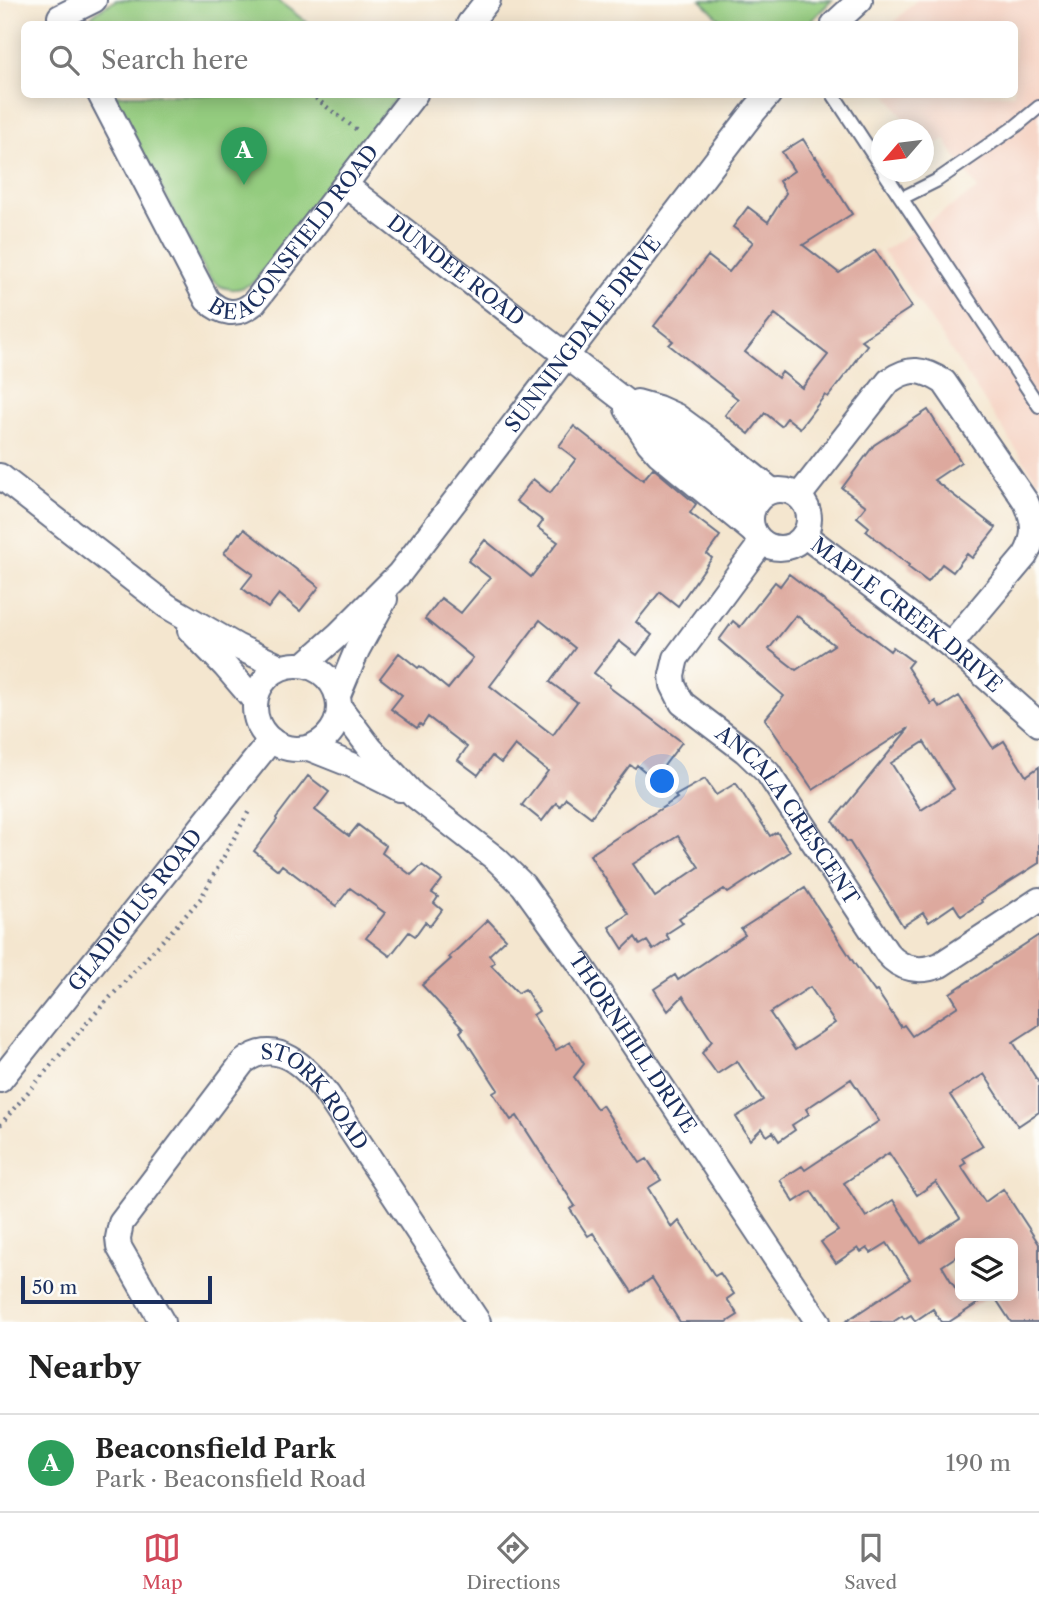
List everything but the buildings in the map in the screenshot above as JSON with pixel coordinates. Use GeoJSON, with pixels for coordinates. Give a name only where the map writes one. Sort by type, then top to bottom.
{"type":"FeatureCollection","features":[{"type":"Feature","properties":{"kind":"street"},"geometry":{"type":"LineString","coordinates":[[58,14],[94,0]]}},
{"type":"Feature","properties":{"kind":"street"},"geometry":{"type":"LineString","coordinates":[[471,21],[488,0]]}},
{"type":"Feature","properties":{"kind":"street"},"geometry":{"type":"LineString","coordinates":[[837,21],[860,0]]}},
{"type":"Feature","properties":{"kind":"street","name":"BEACONSFIELD ROAD"},"geometry":{"type":"LineString","coordinates":[[102,98],[206,300],[226,312],[246,309],[254,303],[412,98]]}},
{"type":"Feature","properties":{"kind":"street","name":"SUNNINGDALE DRIVE"},"geometry":{"type":"LineString","coordinates":[[292,666],[339,634],[399,574],[766,98]]}},
{"type":"Feature","properties":{"kind":"street","name":"DUNDEE ROAD"},"geometry":{"type":"LineString","coordinates":[[345,185],[567,356]]}},
{"type":"Feature","properties":{"kind":"street"},"geometry":{"type":"LineString","coordinates":[[567,356],[660,428],[763,497]]}},
{"type":"Feature","properties":{"kind":"street"},"geometry":{"type":"LineString","coordinates":[[799,496],[889,381],[908,371],[921,371],[944,382],[1026,502],[1034,524],[1034,536],[1025,556],[950,645]]}},
{"type":"Feature","properties":{"kind":"street"},"geometry":{"type":"LineString","coordinates":[[660,428],[668,462],[758,537],[775,548],[795,544],[804,535],[809,516],[806,505],[799,496],[788,490],[763,497],[750,518],[758,537]]}},
{"type":"Feature","properties":{"kind":"street"},"geometry":{"type":"LineString","coordinates":[[0,476],[167,607],[256,701]]}},
{"type":"Feature","properties":{"kind":"street","name":"MAPLE CREEK DRIVE"},"geometry":{"type":"LineString","coordinates":[[804,535],[950,645],[1039,724]]}},
{"type":"Feature","properties":{"kind":"street","name":"ANCALA CRESCENT"},"geometry":{"type":"LineString","coordinates":[[758,537],[676,658],[673,685],[682,704],[746,751],[768,773],[887,953],[901,966],[922,970],[940,965],[1039,900]]}},
{"type":"Feature","properties":{"kind":"street","name":"SUNNINGDALE DRIVE"},"geometry":{"type":"LineString","coordinates":[[339,701],[357,650],[399,574]]}},
{"type":"Feature","properties":{"kind":"street"},"geometry":{"type":"LineString","coordinates":[[167,607],[238,647],[292,666],[310,666],[323,673],[332,683],[339,701],[338,722],[321,743],[296,750],[282,747],[271,740],[261,729],[256,715],[260,687],[269,676],[292,666]]}},
{"type":"Feature","properties":{"kind":"street","name":"THORNHILL DRIVE"},"geometry":{"type":"LineString","coordinates":[[339,701],[370,748],[414,795],[496,859],[523,885],[578,961],[818,1322]]}},
{"type":"Feature","properties":{"kind":"street","name":"GLADIOLUS ROAD"},"geometry":{"type":"LineString","coordinates":[[0,1080],[271,740]]}},
{"type":"Feature","properties":{"kind":"street","name":"THORNHILL DRIVE"},"geometry":{"type":"LineString","coordinates":[[309,748],[414,795]]}},
{"type":"Feature","properties":{"kind":"street","name":"STORK ROAD"},"geometry":{"type":"LineString","coordinates":[[162,1322],[119,1247],[117,1238],[121,1223],[243,1062],[251,1056],[269,1051],[284,1055],[315,1078],[478,1322]]}},
{"type":"Feature","properties":{"kind":"lane"},"geometry":{"type":"LineString","coordinates":[[836,98],[871,151]]}},
{"type":"Feature","properties":{"kind":"lane"},"geometry":{"type":"LineString","coordinates":[[902,198],[947,174],[1039,107]]}},
{"type":"Feature","properties":{"kind":"lane"},"geometry":{"type":"LineString","coordinates":[[892,182],[1039,405]]}},
{"type":"Feature","properties":{"kind":"path"},"geometry":{"type":"LineString","coordinates":[[315,98],[376,145]]}},
{"type":"Feature","properties":{"kind":"path"},"geometry":{"type":"LineString","coordinates":[[0,1125],[75,1035],[201,898],[254,803],[234,787]]}},
{"type":"Feature","properties":{"kind":"shaded area"},"geometry":{"type":"Polygon","coordinates":[[[917,0],[1039,0],[1039,484],[883,251],[978,189],[945,139],[934,145],[934,119],[904,119],[890,98],[1018,98],[1018,21],[895,21],[917,0]]]}},
{"type":"Feature","properties":{"kind":"green space"},"geometry":{"type":"Polygon","coordinates":[[[117,0],[277,0],[305,21],[89,21],[104,7],[117,0]]]}},
{"type":"Feature","properties":{"kind":"green space"},"geometry":{"type":"Polygon","coordinates":[[[701,0],[832,0],[811,21],[722,21],[701,0]]]}},
{"type":"Feature","properties":{"kind":"green space"},"geometry":{"type":"Polygon","coordinates":[[[114,98],[396,98],[255,281],[242,288],[230,289],[219,285],[208,276],[114,98]]]}},
{"type":"Feature","properties":{"kind":"place","name":"Beaconsfield Park"},"geometry":{"type":"Point","coordinates":[244,185]}}]}
